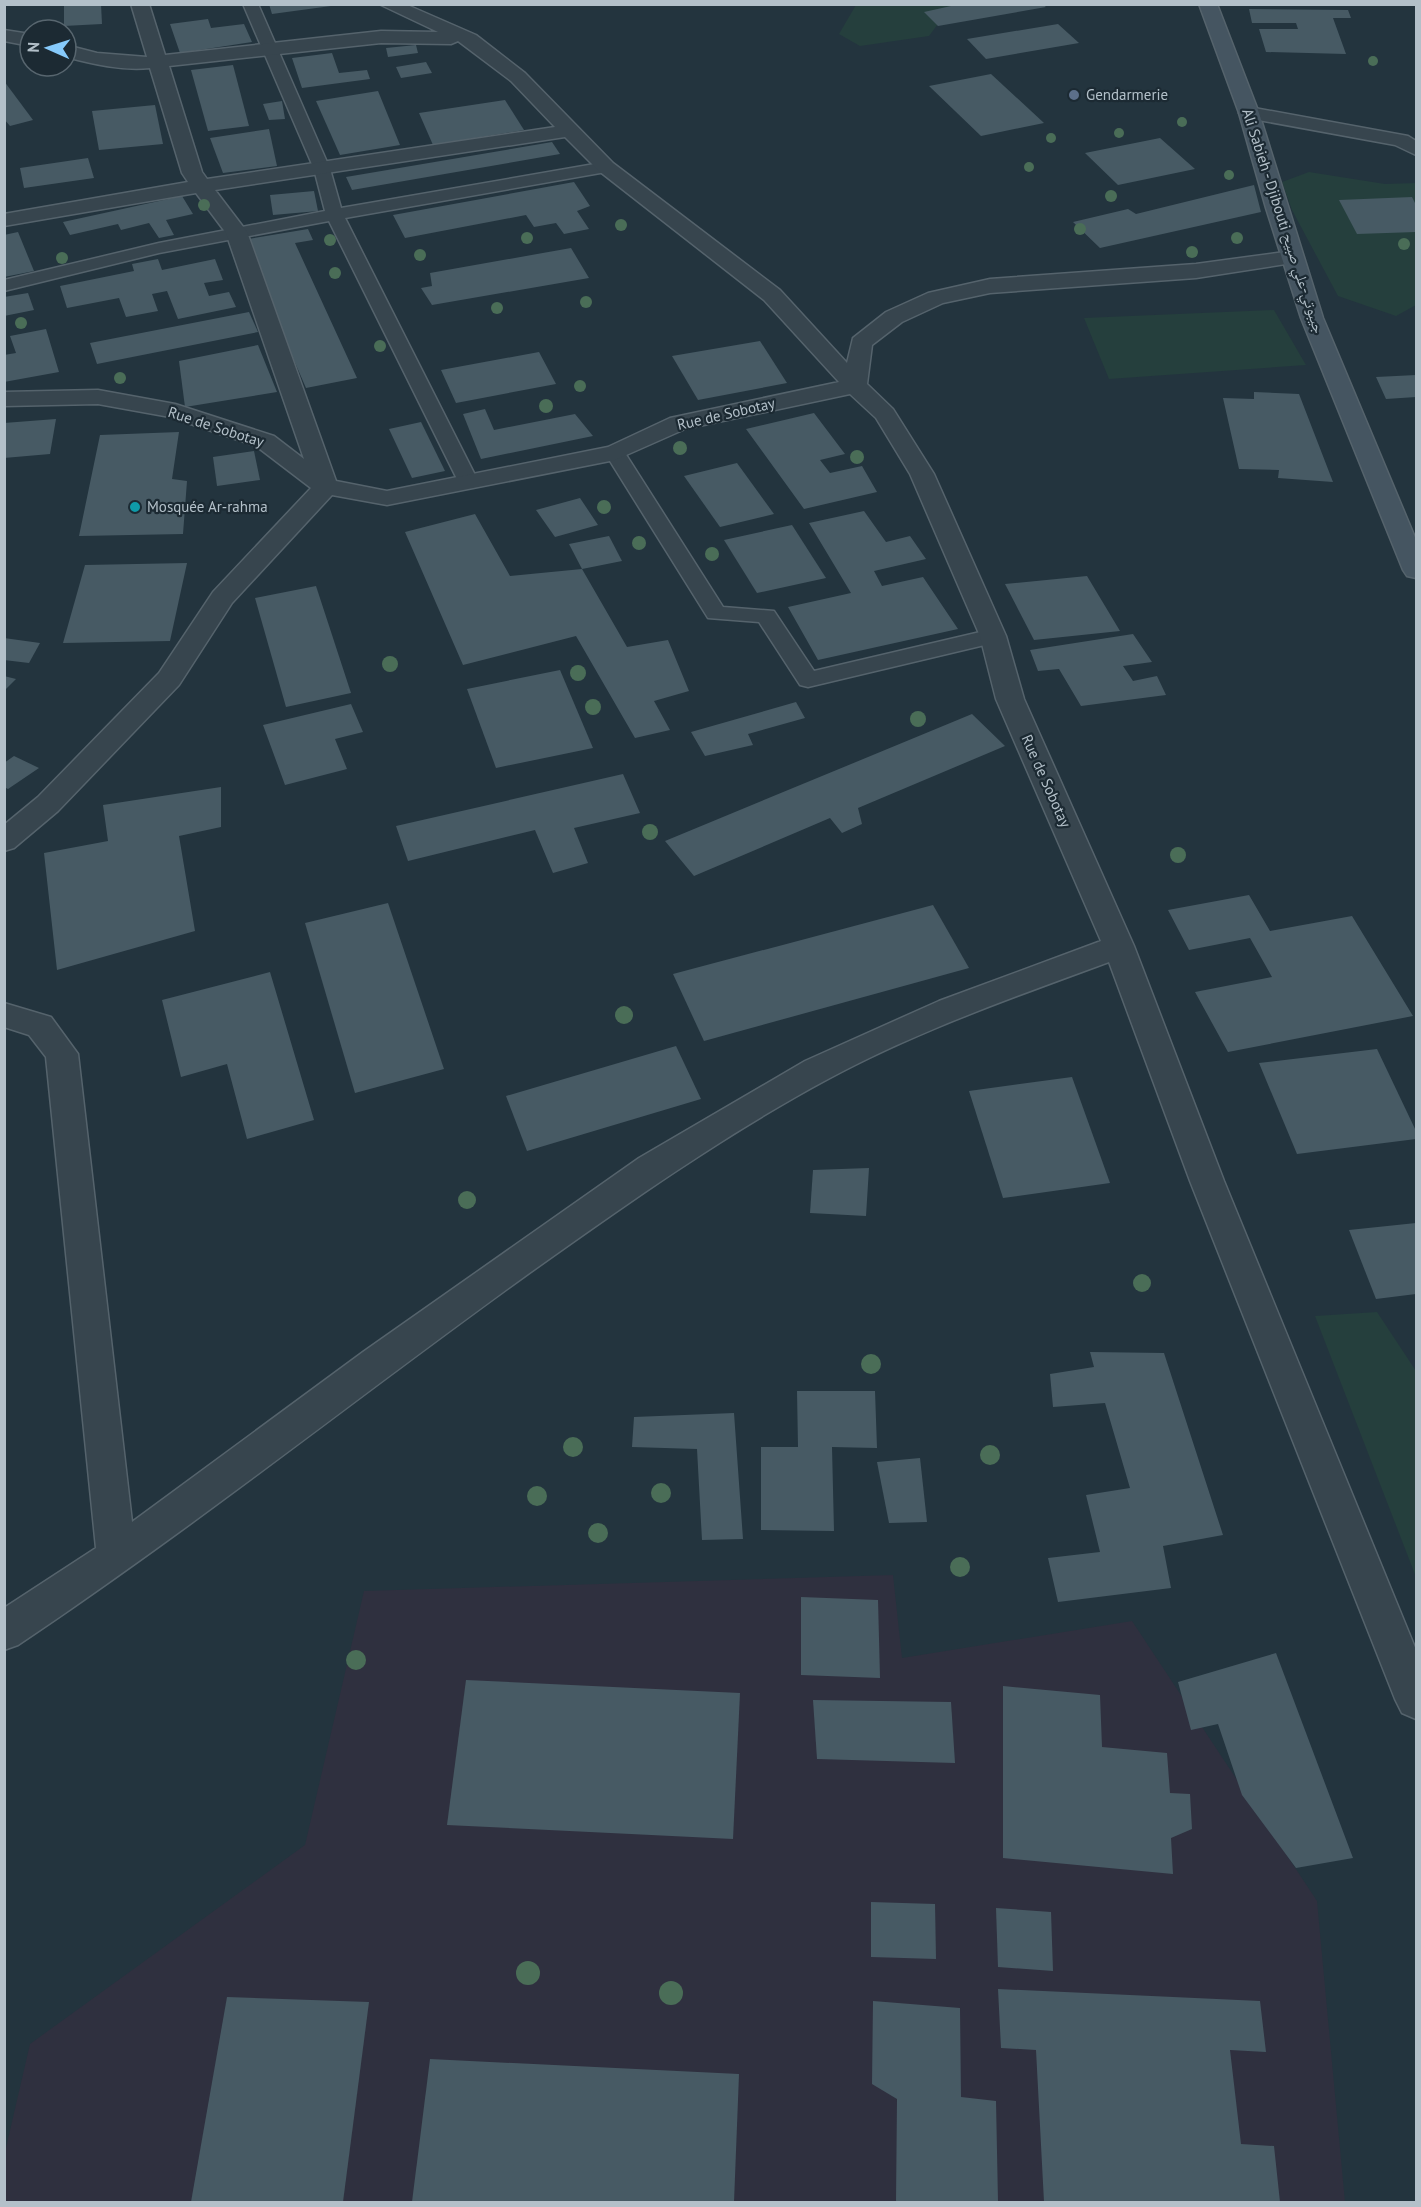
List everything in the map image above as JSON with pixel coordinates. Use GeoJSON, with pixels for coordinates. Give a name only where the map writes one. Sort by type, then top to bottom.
{"type":"FeatureCollection","features":[{"type":"Feature","properties":{"kind":"main road","name":"Ali Sabieh - Djibouti جيبوتي-علي صبيح"},"geometry":{"type":"LineString","coordinates":[[1208,4],[1249,113],[1292,257],[1339,386],[1416,570]]}},
{"type":"Feature","properties":{"kind":"street"},"geometry":{"type":"LineString","coordinates":[[4,841],[48,804],[169,679],[222,598],[326,487],[236,232],[192,173],[140,4]]}},
{"type":"Feature","properties":{"kind":"street"},"geometry":{"type":"LineString","coordinates":[[388,4],[469,39],[518,77],[606,166],[772,295],[855,386]]}},
{"type":"Feature","properties":{"kind":"street"},"geometry":{"type":"LineString","coordinates":[[78,54],[136,64],[381,37],[420,35],[469,39]]}},
{"type":"Feature","properties":{"kind":"street"},"geometry":{"type":"LineString","coordinates":[[1249,113],[1401,140],[1416,149]]}},
{"type":"Feature","properties":{"kind":"street"},"geometry":{"type":"LineString","coordinates":[[4,220],[202,186],[572,130]]}},
{"type":"Feature","properties":{"kind":"street"},"geometry":{"type":"LineString","coordinates":[[855,386],[861,343],[894,317],[936,298],[990,286],[1196,271],[1292,257]]}},
{"type":"Feature","properties":{"kind":"street","name":"Rue de Sobotay"},"geometry":{"type":"LineString","coordinates":[[4,399],[98,397],[175,411],[265,441],[326,487],[387,498],[615,453],[678,423],[855,386],[885,414],[922,474],[993,636],[1010,699],[1119,946],[1207,1181],[1416,1700]]}},
{"type":"Feature","properties":{"kind":"street"},"geometry":{"type":"LineString","coordinates":[[4,1631],[116,1557],[376,1364],[651,1168],[817,1070],[950,1009],[1119,946]]}},
{"type":"Feature","properties":{"kind":"street"},"geometry":{"type":"LineString","coordinates":[[4,1015],[40,1026],[62,1054],[116,1557]]}},
{"type":"Feature","properties":{"kind":"lane"},"geometry":{"type":"LineString","coordinates":[[250,4],[322,169],[334,213],[468,481]]}},
{"type":"Feature","properties":{"kind":"lane"},"geometry":{"type":"LineString","coordinates":[[4,286],[159,248],[236,232],[606,166]]}},
{"type":"Feature","properties":{"kind":"lane"},"geometry":{"type":"LineString","coordinates":[[615,453],[716,613],[766,616],[808,680],[993,636]]}},
{"type":"Feature","properties":{"kind":"shaded area"},"geometry":{"type":"Polygon","coordinates":[[[893,1575],[902,1658],[1132,1621],[1317,1901],[1345,2202],[5,2202],[5,2152],[30,2044],[305,1845],[364,1591],[893,1575]]]}},
{"type":"Feature","properties":{"kind":"green space"},"geometry":{"type":"Polygon","coordinates":[[[856,5],[988,5],[946,13],[929,36],[860,46],[839,34],[856,5]]]}},
{"type":"Feature","properties":{"kind":"green space"},"geometry":{"type":"Polygon","coordinates":[[[1309,172],[1385,184],[1416,183],[1416,305],[1396,316],[1338,296],[1292,210],[1282,182],[1309,172]]]}},
{"type":"Feature","properties":{"kind":"green space"},"geometry":{"type":"Polygon","coordinates":[[[1274,310],[1306,365],[1109,379],[1084,318],[1274,310]]]}},
{"type":"Feature","properties":{"kind":"green space"},"geometry":{"type":"Polygon","coordinates":[[[1377,1312],[1416,1371],[1416,1577],[1315,1316],[1377,1312]]]}},
{"type":"Feature","properties":{"kind":"building"},"geometry":{"type":"Polygon","coordinates":[[[64,4],[101,4],[102,24],[78,25],[78,18],[64,18],[64,4]]]}},
{"type":"Feature","properties":{"kind":"building"},"geometry":{"type":"Polygon","coordinates":[[[269,4],[331,4],[331,6],[272,14],[269,4]]]}},
{"type":"Feature","properties":{"kind":"building"},"geometry":{"type":"Polygon","coordinates":[[[960,4],[1042,4],[1046,7],[938,26],[924,12],[960,4]]]}},
{"type":"Feature","properties":{"kind":"building"},"geometry":{"type":"Polygon","coordinates":[[[1249,9],[1348,10],[1351,18],[1333,18],[1346,54],[1266,52],[1259,29],[1298,29],[1296,23],[1252,23],[1249,9]]]}},
{"type":"Feature","properties":{"kind":"building"},"geometry":{"type":"Polygon","coordinates":[[[208,19],[211,28],[244,24],[252,42],[180,53],[170,24],[208,19]]]}},
{"type":"Feature","properties":{"kind":"building"},"geometry":{"type":"Polygon","coordinates":[[[1058,24],[1079,43],[986,59],[967,39],[1058,24]]]}},
{"type":"Feature","properties":{"kind":"building"},"geometry":{"type":"Polygon","coordinates":[[[416,45],[418,53],[388,57],[386,48],[416,45]]]}},
{"type":"Feature","properties":{"kind":"building"},"geometry":{"type":"Polygon","coordinates":[[[332,53],[339,73],[367,70],[370,79],[302,88],[292,58],[332,53]]]}},
{"type":"Feature","properties":{"kind":"building"},"geometry":{"type":"Polygon","coordinates":[[[426,62],[432,73],[401,78],[396,67],[426,62]]]}},
{"type":"Feature","properties":{"kind":"building"},"geometry":{"type":"Polygon","coordinates":[[[233,65],[249,126],[208,131],[191,70],[233,65]]]}},
{"type":"Feature","properties":{"kind":"building"},"geometry":{"type":"Polygon","coordinates":[[[991,74],[1044,123],[981,136],[929,86],[991,74]]]}},
{"type":"Feature","properties":{"kind":"building"},"geometry":{"type":"Polygon","coordinates":[[[4,81],[33,120],[10,126],[4,119],[4,81]]]}},
{"type":"Feature","properties":{"kind":"building"},"geometry":{"type":"Polygon","coordinates":[[[378,91],[400,145],[340,155],[316,101],[378,91]]]}},
{"type":"Feature","properties":{"kind":"building"},"geometry":{"type":"Polygon","coordinates":[[[505,100],[524,130],[433,145],[419,113],[505,100]]]}},
{"type":"Feature","properties":{"kind":"building"},"geometry":{"type":"Polygon","coordinates":[[[282,101],[285,119],[269,120],[263,104],[282,101]]]}},
{"type":"Feature","properties":{"kind":"building"},"geometry":{"type":"Polygon","coordinates":[[[155,105],[163,144],[99,150],[92,111],[155,105]]]}},
{"type":"Feature","properties":{"kind":"building"},"geometry":{"type":"Polygon","coordinates":[[[269,129],[277,166],[223,173],[210,138],[269,129]]]}},
{"type":"Feature","properties":{"kind":"building"},"geometry":{"type":"Polygon","coordinates":[[[1160,138],[1195,169],[1118,185],[1085,153],[1160,138]]]}},
{"type":"Feature","properties":{"kind":"building"},"geometry":{"type":"Polygon","coordinates":[[[552,142],[560,154],[352,190],[346,177],[552,142]]]}},
{"type":"Feature","properties":{"kind":"building"},"geometry":{"type":"Polygon","coordinates":[[[88,158],[94,178],[24,188],[20,168],[88,158]]]}},
{"type":"Feature","properties":{"kind":"building"},"geometry":{"type":"Polygon","coordinates":[[[574,182],[590,206],[577,211],[589,229],[564,234],[556,223],[534,227],[526,215],[405,238],[393,215],[574,182]]]}},
{"type":"Feature","properties":{"kind":"building"},"geometry":{"type":"Polygon","coordinates":[[[1254,185],[1261,212],[1100,248],[1073,222],[1128,209],[1136,214],[1254,185]]]}},
{"type":"Feature","properties":{"kind":"building"},"geometry":{"type":"Polygon","coordinates":[[[314,191],[318,211],[273,215],[270,195],[314,191]]]}},
{"type":"Feature","properties":{"kind":"building"},"geometry":{"type":"Polygon","coordinates":[[[182,196],[193,214],[166,220],[174,235],[159,238],[149,223],[121,230],[118,224],[70,235],[63,222],[182,196]]]}},
{"type":"Feature","properties":{"kind":"building"},"geometry":{"type":"Polygon","coordinates":[[[1412,197],[1416,205],[1416,232],[1357,234],[1339,200],[1412,197]]]}},
{"type":"Feature","properties":{"kind":"building"},"geometry":{"type":"Polygon","coordinates":[[[308,229],[313,240],[295,243],[357,378],[306,388],[242,240],[308,229]]]}},
{"type":"Feature","properties":{"kind":"building"},"geometry":{"type":"Polygon","coordinates":[[[18,232],[34,271],[4,277],[4,235],[18,232]]]}},
{"type":"Feature","properties":{"kind":"building"},"geometry":{"type":"Polygon","coordinates":[[[571,248],[589,278],[432,305],[421,288],[432,286],[430,273],[571,248]]]}},
{"type":"Feature","properties":{"kind":"building"},"geometry":{"type":"Polygon","coordinates":[[[158,259],[162,270],[215,259],[223,280],[204,283],[209,296],[229,292],[236,307],[178,319],[167,291],[152,294],[158,311],[126,317],[119,298],[67,308],[60,286],[134,271],[132,264],[158,259]]]}},
{"type":"Feature","properties":{"kind":"building"},"geometry":{"type":"Polygon","coordinates":[[[28,293],[34,310],[4,316],[4,297],[28,293]]]}},
{"type":"Feature","properties":{"kind":"building"},"geometry":{"type":"Polygon","coordinates":[[[249,312],[258,332],[97,364],[90,343],[249,312]]]}},
{"type":"Feature","properties":{"kind":"building"},"geometry":{"type":"Polygon","coordinates":[[[46,329],[59,372],[4,382],[4,355],[16,353],[10,336],[46,329]]]}},
{"type":"Feature","properties":{"kind":"building"},"geometry":{"type":"Polygon","coordinates":[[[760,341],[787,383],[698,400],[672,356],[760,341]]]}},
{"type":"Feature","properties":{"kind":"building"},"geometry":{"type":"Polygon","coordinates":[[[258,345],[277,392],[185,407],[179,361],[258,345]]]}},
{"type":"Feature","properties":{"kind":"building"},"geometry":{"type":"Polygon","coordinates":[[[539,352],[556,384],[456,403],[441,370],[539,352]]]}},
{"type":"Feature","properties":{"kind":"building"},"geometry":{"type":"Polygon","coordinates":[[[1416,375],[1416,397],[1386,399],[1376,377],[1416,375]]]}},
{"type":"Feature","properties":{"kind":"building"},"geometry":{"type":"Polygon","coordinates":[[[1254,392],[1299,394],[1333,482],[1278,478],[1279,470],[1239,469],[1223,398],[1254,399],[1254,392]]]}},
{"type":"Feature","properties":{"kind":"building"},"geometry":{"type":"Polygon","coordinates":[[[485,409],[494,430],[575,414],[593,436],[481,459],[463,414],[485,409]]]}},
{"type":"Feature","properties":{"kind":"building"},"geometry":{"type":"Polygon","coordinates":[[[814,413],[845,454],[820,460],[830,473],[862,466],[877,492],[804,509],[746,429],[814,413]]]}},
{"type":"Feature","properties":{"kind":"building"},"geometry":{"type":"Polygon","coordinates":[[[56,419],[50,454],[4,458],[4,423],[56,419]]]}},
{"type":"Feature","properties":{"kind":"building"},"geometry":{"type":"Polygon","coordinates":[[[421,422],[445,471],[412,478],[389,429],[421,422]]]}},
{"type":"Feature","properties":{"kind":"building","name":"Mosquée Ar-rahma"},"geometry":{"type":"Polygon","coordinates":[[[179,432],[172,479],[187,481],[183,534],[79,536],[100,435],[179,432]]]}},
{"type":"Feature","properties":{"kind":"building"},"geometry":{"type":"Polygon","coordinates":[[[254,451],[260,480],[217,486],[213,457],[254,451]]]}},
{"type":"Feature","properties":{"kind":"building"},"geometry":{"type":"Polygon","coordinates":[[[737,463],[774,514],[720,527],[684,476],[737,463]]]}},
{"type":"Feature","properties":{"kind":"building"},"geometry":{"type":"Polygon","coordinates":[[[580,498],[598,525],[555,537],[536,510],[580,498]]]}},
{"type":"Feature","properties":{"kind":"building"},"geometry":{"type":"Polygon","coordinates":[[[864,511],[886,542],[910,536],[926,559],[874,571],[882,586],[923,577],[958,629],[818,660],[788,607],[851,593],[809,523],[864,511]]]}},
{"type":"Feature","properties":{"kind":"building"},"geometry":{"type":"Polygon","coordinates":[[[475,514],[510,576],[582,569],[627,647],[668,640],[689,691],[654,701],[670,730],[635,738],[576,636],[463,665],[405,532],[475,514]]]}},
{"type":"Feature","properties":{"kind":"building"},"geometry":{"type":"Polygon","coordinates":[[[792,525],[826,578],[757,593],[724,540],[792,525]]]}},
{"type":"Feature","properties":{"kind":"building"},"geometry":{"type":"Polygon","coordinates":[[[609,536],[622,561],[582,569],[569,544],[609,536]]]}},
{"type":"Feature","properties":{"kind":"building"},"geometry":{"type":"Polygon","coordinates":[[[187,563],[170,641],[63,643],[85,565],[187,563]]]}},
{"type":"Feature","properties":{"kind":"building"},"geometry":{"type":"Polygon","coordinates":[[[1087,576],[1120,631],[1034,640],[1005,584],[1087,576]]]}},
{"type":"Feature","properties":{"kind":"building"},"geometry":{"type":"Polygon","coordinates":[[[316,586],[351,693],[286,707],[255,598],[316,586]]]}},
{"type":"Feature","properties":{"kind":"building"},"geometry":{"type":"Polygon","coordinates":[[[1133,634],[1152,662],[1123,666],[1133,681],[1157,676],[1166,695],[1081,706],[1059,669],[1038,671],[1030,650],[1133,634]]]}},
{"type":"Feature","properties":{"kind":"building"},"geometry":{"type":"Polygon","coordinates":[[[4,638],[40,643],[29,663],[4,660],[4,638]]]}},
{"type":"Feature","properties":{"kind":"building"},"geometry":{"type":"Polygon","coordinates":[[[560,670],[593,748],[496,768],[467,689],[560,670]]]}},
{"type":"Feature","properties":{"kind":"building"},"geometry":{"type":"Polygon","coordinates":[[[4,676],[16,679],[4,691],[4,676]]]}},
{"type":"Feature","properties":{"kind":"building"},"geometry":{"type":"Polygon","coordinates":[[[796,702],[805,718],[748,734],[753,745],[705,756],[691,732],[796,702]]]}},
{"type":"Feature","properties":{"kind":"building"},"geometry":{"type":"Polygon","coordinates":[[[351,704],[363,732],[335,739],[347,769],[285,785],[263,725],[351,704]]]}},
{"type":"Feature","properties":{"kind":"building"},"geometry":{"type":"Polygon","coordinates":[[[972,714],[1005,746],[858,808],[862,824],[842,833],[830,818],[694,876],[665,841],[972,714]]]}},
{"type":"Feature","properties":{"kind":"building"},"geometry":{"type":"Polygon","coordinates":[[[14,756],[39,768],[8,789],[4,787],[4,763],[14,756]]]}},
{"type":"Feature","properties":{"kind":"building"},"geometry":{"type":"Polygon","coordinates":[[[623,774],[640,813],[574,828],[588,863],[553,873],[535,830],[408,861],[396,826],[623,774]]]}},
{"type":"Feature","properties":{"kind":"building"},"geometry":{"type":"Polygon","coordinates":[[[221,787],[221,827],[179,836],[195,931],[57,970],[44,853],[108,841],[103,805],[221,787]]]}},
{"type":"Feature","properties":{"kind":"building"},"geometry":{"type":"Polygon","coordinates":[[[1249,895],[1270,931],[1352,916],[1413,1016],[1228,1052],[1195,992],[1272,977],[1250,938],[1189,950],[1168,910],[1249,895]]]}},
{"type":"Feature","properties":{"kind":"building"},"geometry":{"type":"Polygon","coordinates":[[[388,903],[444,1069],[355,1093],[305,923],[388,903]]]}},
{"type":"Feature","properties":{"kind":"building"},"geometry":{"type":"Polygon","coordinates":[[[933,905],[969,968],[704,1041],[673,974],[933,905]]]}},
{"type":"Feature","properties":{"kind":"building"},"geometry":{"type":"Polygon","coordinates":[[[270,972],[314,1120],[247,1139],[227,1064],[181,1077],[162,1000],[270,972]]]}},
{"type":"Feature","properties":{"kind":"building"},"geometry":{"type":"Polygon","coordinates":[[[676,1046],[701,1099],[527,1151],[506,1096],[676,1046]]]}},
{"type":"Feature","properties":{"kind":"building"},"geometry":{"type":"Polygon","coordinates":[[[1377,1049],[1416,1131],[1416,1139],[1297,1154],[1259,1063],[1377,1049]]]}},
{"type":"Feature","properties":{"kind":"building"},"geometry":{"type":"Polygon","coordinates":[[[1072,1077],[1110,1183],[1003,1198],[969,1091],[1072,1077]]]}},
{"type":"Feature","properties":{"kind":"building"},"geometry":{"type":"Polygon","coordinates":[[[869,1168],[866,1216],[810,1213],[813,1170],[869,1168]]]}},
{"type":"Feature","properties":{"kind":"building"},"geometry":{"type":"Polygon","coordinates":[[[1416,1223],[1416,1294],[1376,1299],[1349,1230],[1416,1223]]]}},
{"type":"Feature","properties":{"kind":"building"},"geometry":{"type":"Polygon","coordinates":[[[1090,1352],[1164,1353],[1223,1535],[1163,1546],[1171,1588],[1058,1602],[1048,1558],[1100,1552],[1086,1495],[1130,1488],[1105,1403],[1053,1407],[1050,1374],[1094,1367],[1090,1352]]]}},
{"type":"Feature","properties":{"kind":"building"},"geometry":{"type":"Polygon","coordinates":[[[797,1391],[875,1391],[877,1448],[832,1447],[834,1531],[761,1530],[761,1447],[798,1447],[797,1391]]]}},
{"type":"Feature","properties":{"kind":"building"},"geometry":{"type":"Polygon","coordinates":[[[734,1413],[743,1539],[702,1540],[697,1449],[632,1447],[634,1417],[734,1413]]]}},
{"type":"Feature","properties":{"kind":"building"},"geometry":{"type":"Polygon","coordinates":[[[920,1458],[927,1522],[889,1523],[877,1462],[920,1458]]]}},
{"type":"Feature","properties":{"kind":"building"},"geometry":{"type":"Polygon","coordinates":[[[801,1597],[878,1600],[880,1678],[801,1675],[801,1597]]]}},
{"type":"Feature","properties":{"kind":"building"},"geometry":{"type":"Polygon","coordinates":[[[1276,1653],[1353,1858],[1296,1868],[1242,1795],[1218,1724],[1191,1730],[1178,1682],[1276,1653]]]}},
{"type":"Feature","properties":{"kind":"building"},"geometry":{"type":"Polygon","coordinates":[[[466,1680],[740,1693],[733,1839],[447,1825],[466,1680]]]}},
{"type":"Feature","properties":{"kind":"building"},"geometry":{"type":"Polygon","coordinates":[[[1003,1686],[1100,1695],[1102,1747],[1167,1753],[1170,1793],[1190,1794],[1192,1829],[1171,1838],[1173,1874],[1003,1858],[1003,1686]]]}},
{"type":"Feature","properties":{"kind":"building"},"geometry":{"type":"Polygon","coordinates":[[[813,1700],[951,1702],[955,1763],[817,1759],[813,1700]]]}},
{"type":"Feature","properties":{"kind":"building"},"geometry":{"type":"Polygon","coordinates":[[[871,1902],[935,1904],[936,1959],[871,1957],[871,1902]]]}},
{"type":"Feature","properties":{"kind":"building"},"geometry":{"type":"Polygon","coordinates":[[[996,1908],[1051,1912],[1053,1971],[998,1967],[996,1908]]]}},
{"type":"Feature","properties":{"kind":"building"},"geometry":{"type":"Polygon","coordinates":[[[998,1989],[1260,2001],[1266,2052],[1230,2050],[1241,2144],[1274,2146],[1280,2202],[1044,2202],[1036,2050],[1001,2048],[998,1989]]]}},
{"type":"Feature","properties":{"kind":"building"},"geometry":{"type":"Polygon","coordinates":[[[227,1997],[369,2002],[343,2202],[191,2202],[227,1997]]]}},
{"type":"Feature","properties":{"kind":"building"},"geometry":{"type":"Polygon","coordinates":[[[873,2001],[960,2008],[961,2097],[996,2101],[998,2202],[896,2202],[897,2099],[872,2084],[873,2001]]]}},
{"type":"Feature","properties":{"kind":"building"},"geometry":{"type":"Polygon","coordinates":[[[430,2059],[739,2074],[734,2202],[412,2202],[430,2059]]]}},
{"type":"Feature","properties":{"kind":"place","name":"Gendarmerie"},"geometry":{"type":"Point","coordinates":[1074,95]}},
{"type":"Feature","properties":{"kind":"place","name":"Mosquée Ar-rahma"},"geometry":{"type":"Point","coordinates":[135,507]}}]}
